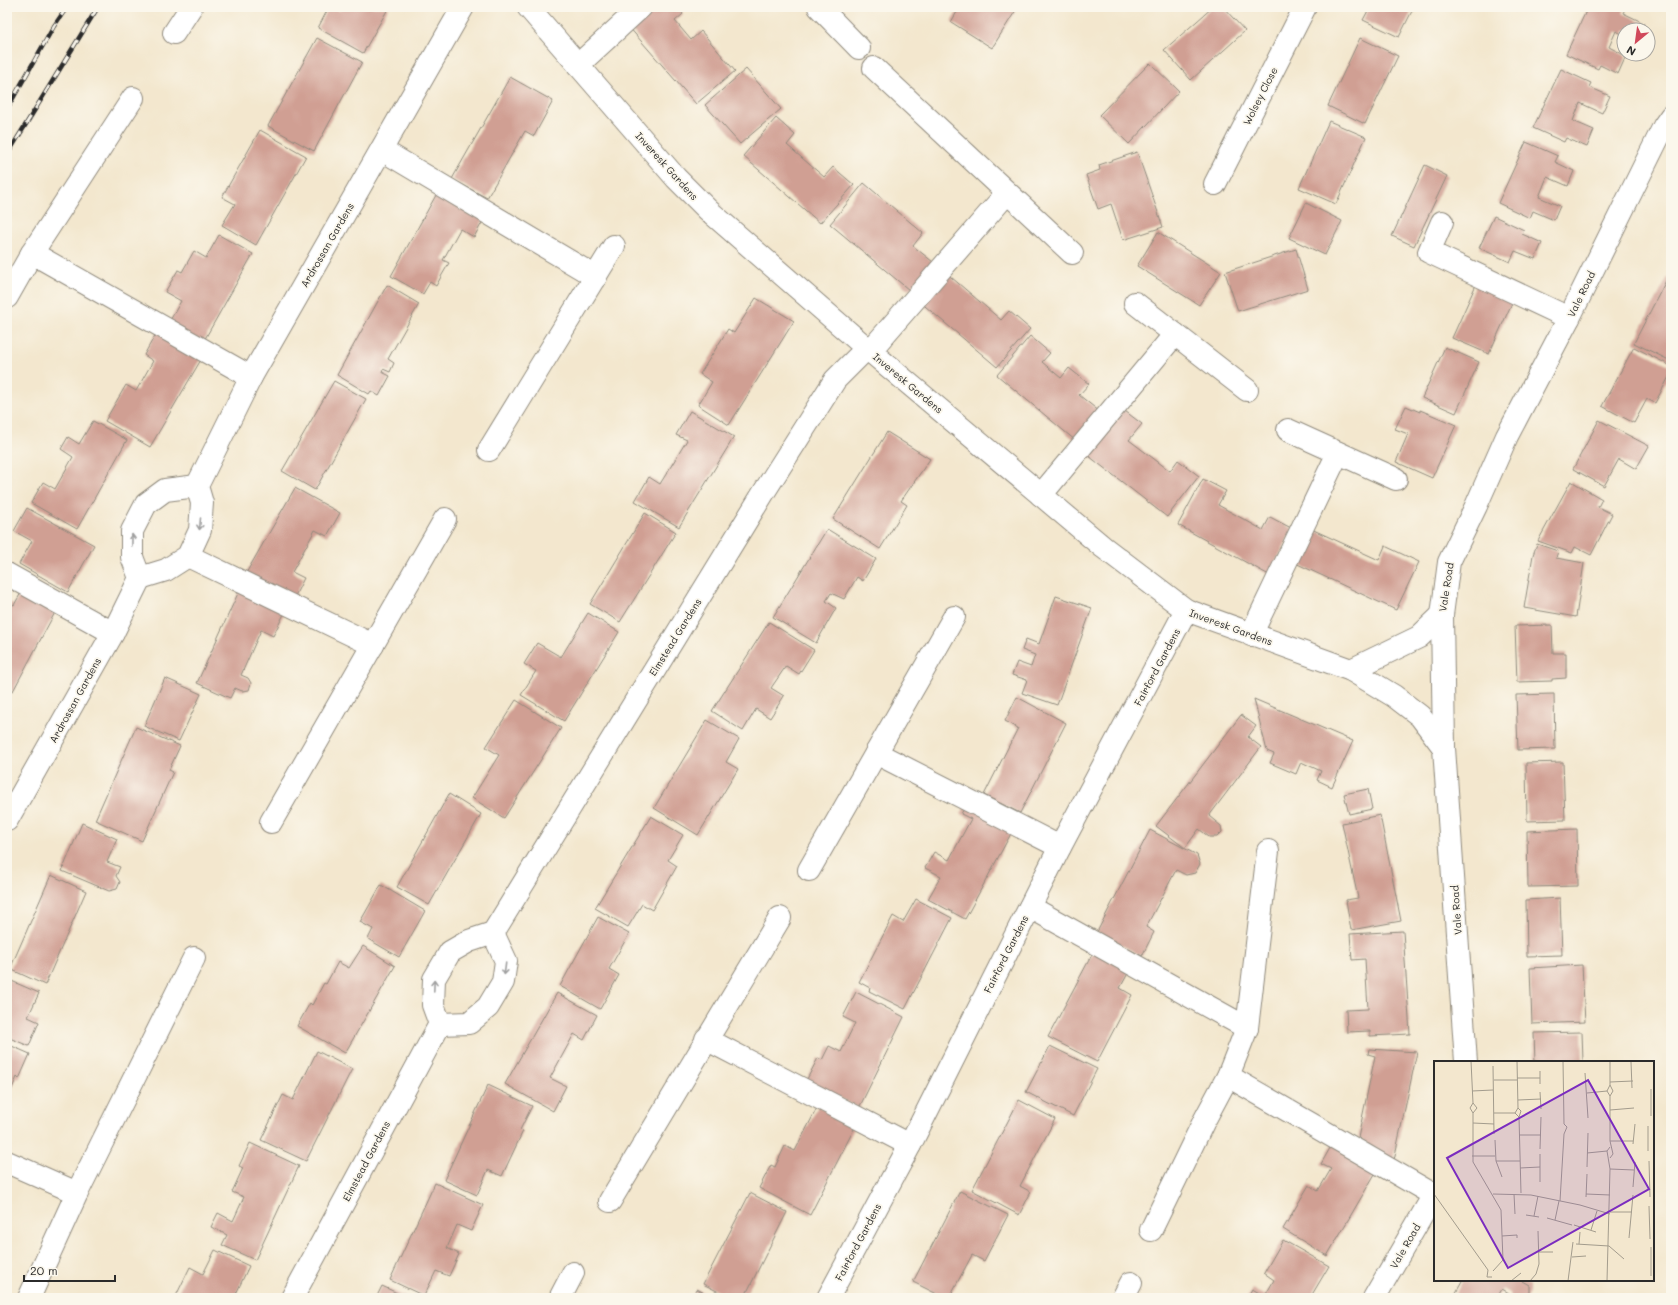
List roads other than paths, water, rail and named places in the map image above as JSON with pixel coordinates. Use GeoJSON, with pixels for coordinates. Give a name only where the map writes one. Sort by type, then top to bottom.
{"type":"FeatureCollection","features":[{"type":"Feature","properties":{"kind":"street"},"geometry":{"type":"LineString","coordinates":[[174,33],[191,7]]}},
{"type":"Feature","properties":{"kind":"street","name":"Ardrossan Gardens"},"geometry":{"type":"LineString","coordinates":[[197,486],[251,377],[463,7]]}},
{"type":"Feature","properties":{"kind":"street","name":"Inveresk Gardens"},"geometry":{"type":"LineString","coordinates":[[528,7],[676,178],[708,210],[868,349],[1103,547],[1186,610],[1251,635],[1351,670],[1394,696],[1420,716],[1444,748]]}},
{"type":"Feature","properties":{"kind":"street"},"geometry":{"type":"LineString","coordinates":[[578,65],[641,7]]}},
{"type":"Feature","properties":{"kind":"street"},"geometry":{"type":"LineString","coordinates":[[819,7],[859,48]]}},
{"type":"Feature","properties":{"kind":"street","name":"Wolsey Close"},"geometry":{"type":"LineString","coordinates":[[1215,184],[1305,7]]}},
{"type":"Feature","properties":{"kind":"street"},"geometry":{"type":"LineString","coordinates":[[874,68],[1072,253]]}},
{"type":"Feature","properties":{"kind":"street"},"geometry":{"type":"LineString","coordinates":[[7,297],[32,253],[134,98]]}},
{"type":"Feature","properties":{"kind":"street","name":"Vale Road"},"geometry":{"type":"LineString","coordinates":[[1466,1061],[1444,748],[1442,615],[1449,562],[1507,436],[1569,318],[1664,126],[1671,116]]}},
{"type":"Feature","properties":{"kind":"street"},"geometry":{"type":"LineString","coordinates":[[382,150],[596,277]]}},
{"type":"Feature","properties":{"kind":"street","name":"Elmstead Gardens"},"geometry":{"type":"LineString","coordinates":[[493,933],[768,485],[836,380],[868,349],[1007,192]]}},
{"type":"Feature","properties":{"kind":"street"},"geometry":{"type":"LineString","coordinates":[[1442,222],[1429,252],[1569,318]]}},
{"type":"Feature","properties":{"kind":"street"},"geometry":{"type":"LineString","coordinates":[[489,450],[614,246]]}},
{"type":"Feature","properties":{"kind":"street"},"geometry":{"type":"LineString","coordinates":[[32,253],[251,377]]}},
{"type":"Feature","properties":{"kind":"street"},"geometry":{"type":"LineString","coordinates":[[1134,303],[1248,390]]}},
{"type":"Feature","properties":{"kind":"street"},"geometry":{"type":"LineString","coordinates":[[1041,495],[1174,334]]}},
{"type":"Feature","properties":{"kind":"street"},"geometry":{"type":"LineString","coordinates":[[1288,430],[1396,480]]}},
{"type":"Feature","properties":{"kind":"street"},"geometry":{"type":"LineString","coordinates":[[1251,635],[1338,453]]}},
{"type":"Feature","properties":{"kind":"street"},"geometry":{"type":"LineString","coordinates":[[197,486],[202,503],[200,530],[188,556],[166,570],[140,578],[132,557],[132,531],[146,504],[165,490],[197,486]]}},
{"type":"Feature","properties":{"kind":"street"},"geometry":{"type":"LineString","coordinates":[[271,822],[445,519]]}},
{"type":"Feature","properties":{"kind":"street"},"geometry":{"type":"LineString","coordinates":[[188,556],[373,645]]}},
{"type":"Feature","properties":{"kind":"street"},"geometry":{"type":"LineString","coordinates":[[7,574],[113,633]]}},
{"type":"Feature","properties":{"kind":"street","name":"Ardrossan Gardens"},"geometry":{"type":"LineString","coordinates":[[7,820],[113,633],[140,578]]}},
{"type":"Feature","properties":{"kind":"street","name":"Fairford Gardens"},"geometry":{"type":"LineString","coordinates":[[828,1298],[910,1146],[1060,847],[1186,610]]}},
{"type":"Feature","properties":{"kind":"street"},"geometry":{"type":"LineString","coordinates":[[1351,670],[1395,650],[1419,637],[1442,615]]}},
{"type":"Feature","properties":{"kind":"street"},"geometry":{"type":"LineString","coordinates":[[809,870],[954,617]]}},
{"type":"Feature","properties":{"kind":"street"},"geometry":{"type":"LineString","coordinates":[[876,753],[1060,847]]}},
{"type":"Feature","properties":{"kind":"street"},"geometry":{"type":"LineString","coordinates":[[1151,1230],[1204,1120],[1228,1076],[1247,1028],[1268,851]]}},
{"type":"Feature","properties":{"kind":"street"},"geometry":{"type":"LineString","coordinates":[[1030,907],[1247,1028]]}},
{"type":"Feature","properties":{"kind":"street"},"geometry":{"type":"LineString","coordinates":[[610,1201],[780,918]]}},
{"type":"Feature","properties":{"kind":"street"},"geometry":{"type":"LineString","coordinates":[[493,933],[506,961],[503,982],[488,1007],[469,1023],[440,1024],[433,1005],[434,979],[450,952],[469,941],[493,933]]}},
{"type":"Feature","properties":{"kind":"street"},"geometry":{"type":"LineString","coordinates":[[29,1298],[77,1193],[194,958]]}},
{"type":"Feature","properties":{"kind":"street","name":"Elmstead Gardens"},"geometry":{"type":"LineString","coordinates":[[292,1298],[440,1024]]}},
{"type":"Feature","properties":{"kind":"street"},"geometry":{"type":"LineString","coordinates":[[706,1039],[910,1146]]}},
{"type":"Feature","properties":{"kind":"street"},"geometry":{"type":"LineString","coordinates":[[1228,1076],[1434,1194]]}},
{"type":"Feature","properties":{"kind":"street"},"geometry":{"type":"LineString","coordinates":[[7,1162],[77,1193]]}},
{"type":"Feature","properties":{"kind":"street","name":"Vale Road"},"geometry":{"type":"LineString","coordinates":[[1374,1298],[1434,1194]]}},
{"type":"Feature","properties":{"kind":"street"},"geometry":{"type":"LineString","coordinates":[[560,1298],[573,1273]]}},
{"type":"Feature","properties":{"kind":"railway"},"geometry":{"type":"LineString","coordinates":[[7,109],[54,26],[67,7]]}},
{"type":"Feature","properties":{"kind":"railway"},"geometry":{"type":"LineString","coordinates":[[7,155],[98,7]]}}]}
